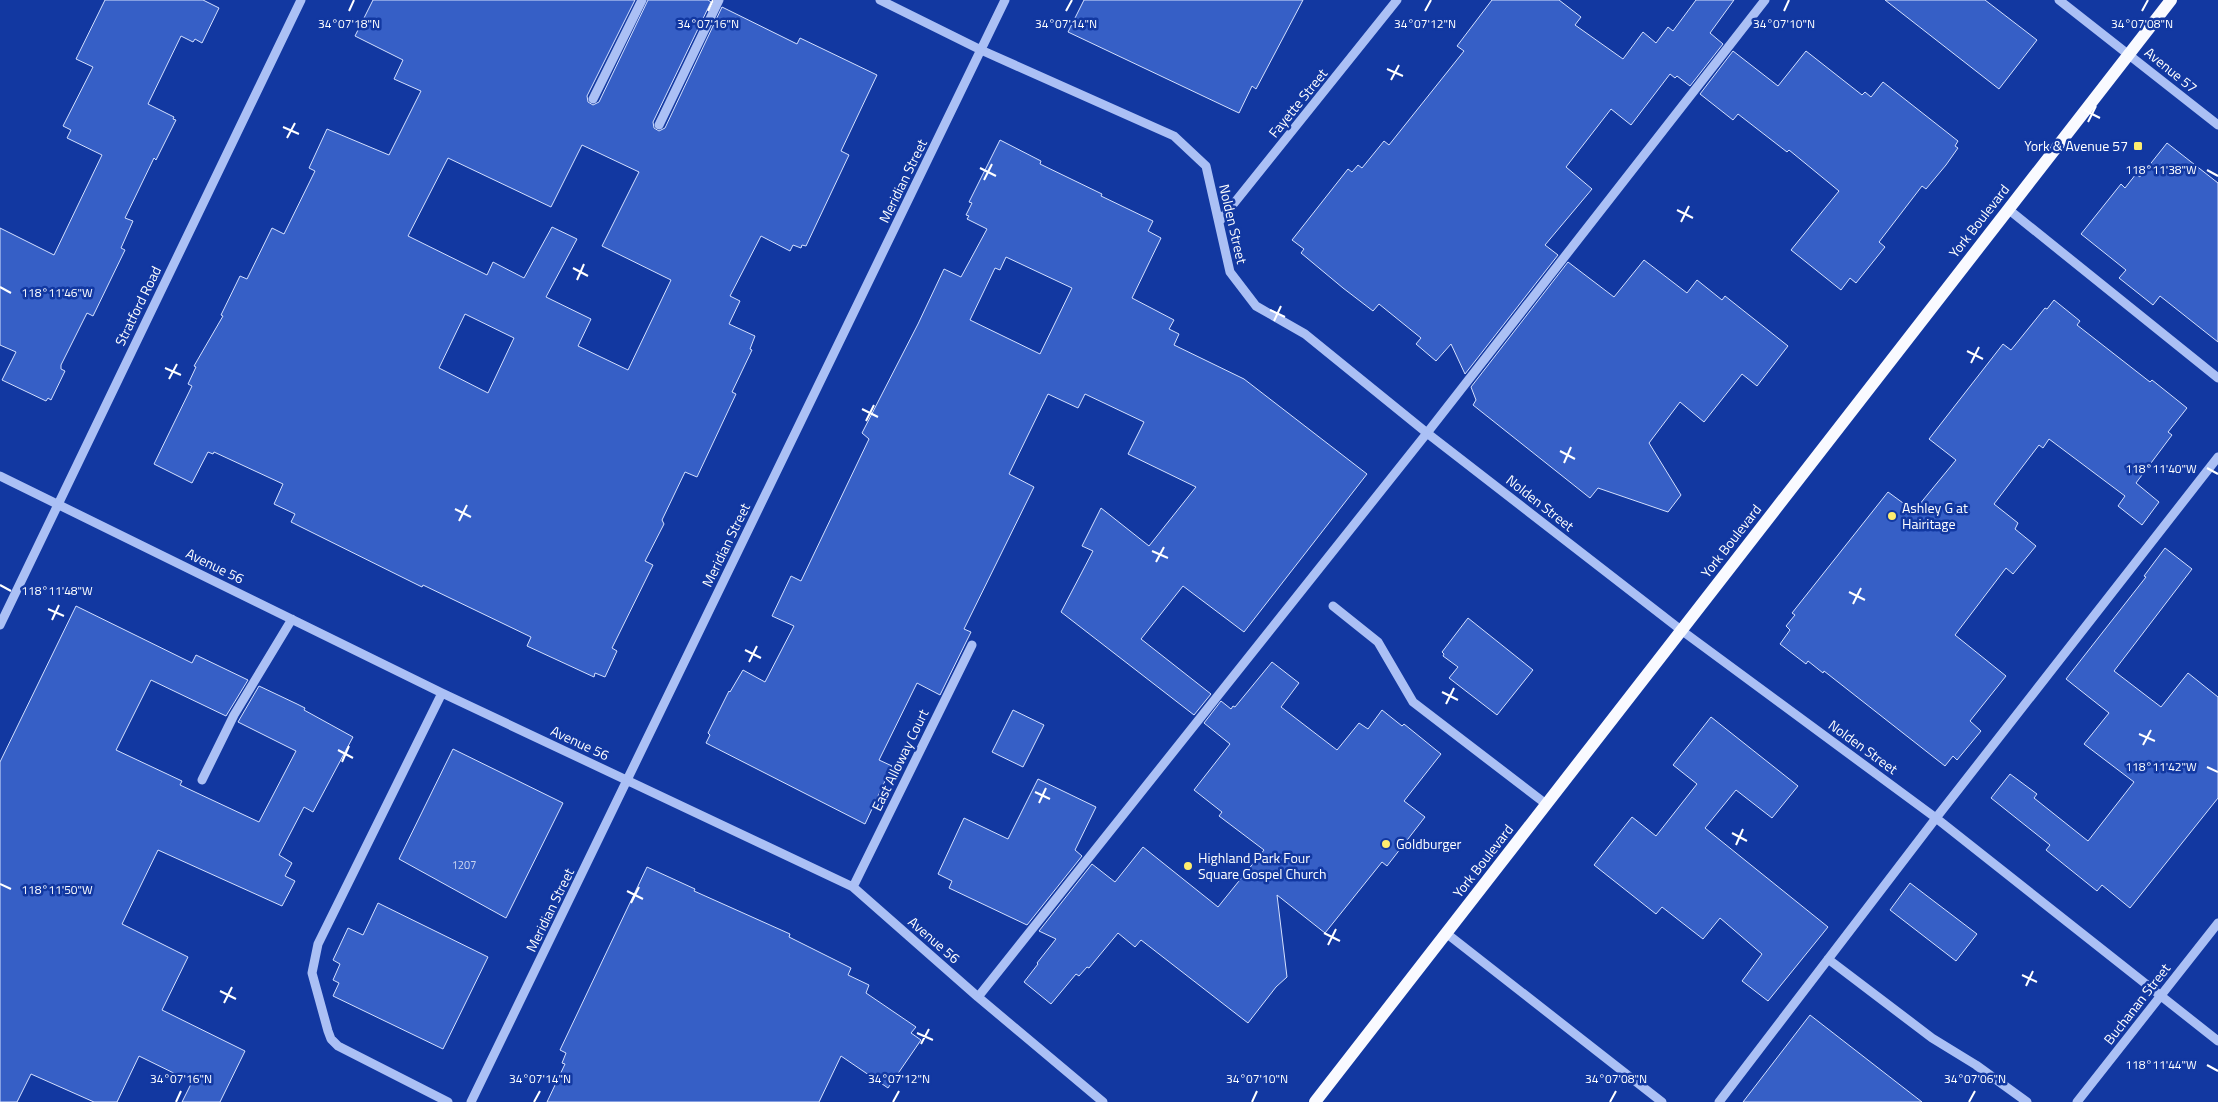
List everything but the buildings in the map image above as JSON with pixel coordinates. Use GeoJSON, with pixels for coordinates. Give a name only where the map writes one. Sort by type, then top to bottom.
{"type":"FeatureCollection","features":[{"type":"Feature","properties":{"kind":"main road","name":"York Boulevard"},"geometry":{"type":"LineString","coordinates":[[1315,1102],[2171,0]]}},
{"type":"Feature","properties":{"kind":"street","name":"Stratford Road"},"geometry":{"type":"LineString","coordinates":[[0,625],[301,0]]}},
{"type":"Feature","properties":{"kind":"street"},"geometry":{"type":"LineString","coordinates":[[593,99],[642,0]]}},
{"type":"Feature","properties":{"kind":"street"},"geometry":{"type":"LineString","coordinates":[[659,125],[719,0]]}},
{"type":"Feature","properties":{"kind":"street","name":"Nolden Street"},"geometry":{"type":"LineString","coordinates":[[880,0],[981,50],[1174,136],[1206,166],[1230,272],[1256,306],[1305,334],[1427,432],[1681,630],[1936,818],[2218,1041]]}},
{"type":"Feature","properties":{"kind":"street","name":"Meridian Street"},"geometry":{"type":"LineString","coordinates":[[471,1102],[1005,0]]}},
{"type":"Feature","properties":{"kind":"street","name":"Fayette Street"},"geometry":{"type":"LineString","coordinates":[[1220,222],[1397,0]]}},
{"type":"Feature","properties":{"kind":"street"},"geometry":{"type":"LineString","coordinates":[[978,997],[1427,432],[1765,0]]}},
{"type":"Feature","properties":{"kind":"street","name":"Avenue 57"},"geometry":{"type":"LineString","coordinates":[[2059,0],[2218,124]]}},
{"type":"Feature","properties":{"kind":"street"},"geometry":{"type":"LineString","coordinates":[[2008,209],[2218,378]]}},
{"type":"Feature","properties":{"kind":"street"},"geometry":{"type":"LineString","coordinates":[[1719,1102],[1936,818],[2218,457]]}},
{"type":"Feature","properties":{"kind":"street","name":"Avenue 56"},"geometry":{"type":"LineString","coordinates":[[0,476],[442,693],[853,887],[978,997],[1103,1102]]}},
{"type":"Feature","properties":{"kind":"street"},"geometry":{"type":"LineString","coordinates":[[1333,606],[1378,642],[1413,702],[1546,804]]}},
{"type":"Feature","properties":{"kind":"street"},"geometry":{"type":"LineString","coordinates":[[202,780],[234,715],[292,619]]}},
{"type":"Feature","properties":{"kind":"street","name":"East Alloway Court"},"geometry":{"type":"LineString","coordinates":[[853,887],[972,645]]}},
{"type":"Feature","properties":{"kind":"street"},"geometry":{"type":"LineString","coordinates":[[442,693],[318,944],[312,973],[328,1031],[331,1039],[338,1046],[448,1102]]}},
{"type":"Feature","properties":{"kind":"street","name":"Buchanan Street"},"geometry":{"type":"LineString","coordinates":[[2077,1102],[2218,923]]}},
{"type":"Feature","properties":{"kind":"street"},"geometry":{"type":"LineString","coordinates":[[1446,933],[1662,1102]]}},
{"type":"Feature","properties":{"kind":"street"},"geometry":{"type":"LineString","coordinates":[[1828,959],[1900,1015],[2027,1102]]}},
{"type":"Feature","properties":{"kind":"place","name":"York & Avenue 57"},"geometry":{"type":"Point","coordinates":[2138,146]}},
{"type":"Feature","properties":{"kind":"place","name":"Ashley G at Hairitage"},"geometry":{"type":"Point","coordinates":[1892,516]}},
{"type":"Feature","properties":{"kind":"place","name":"Goldburger"},"geometry":{"type":"Point","coordinates":[1386,844]}},
{"type":"Feature","properties":{"kind":"place","name":"Highland Park Four Square Gospel Church"},"geometry":{"type":"Point","coordinates":[1188,866]}}]}
